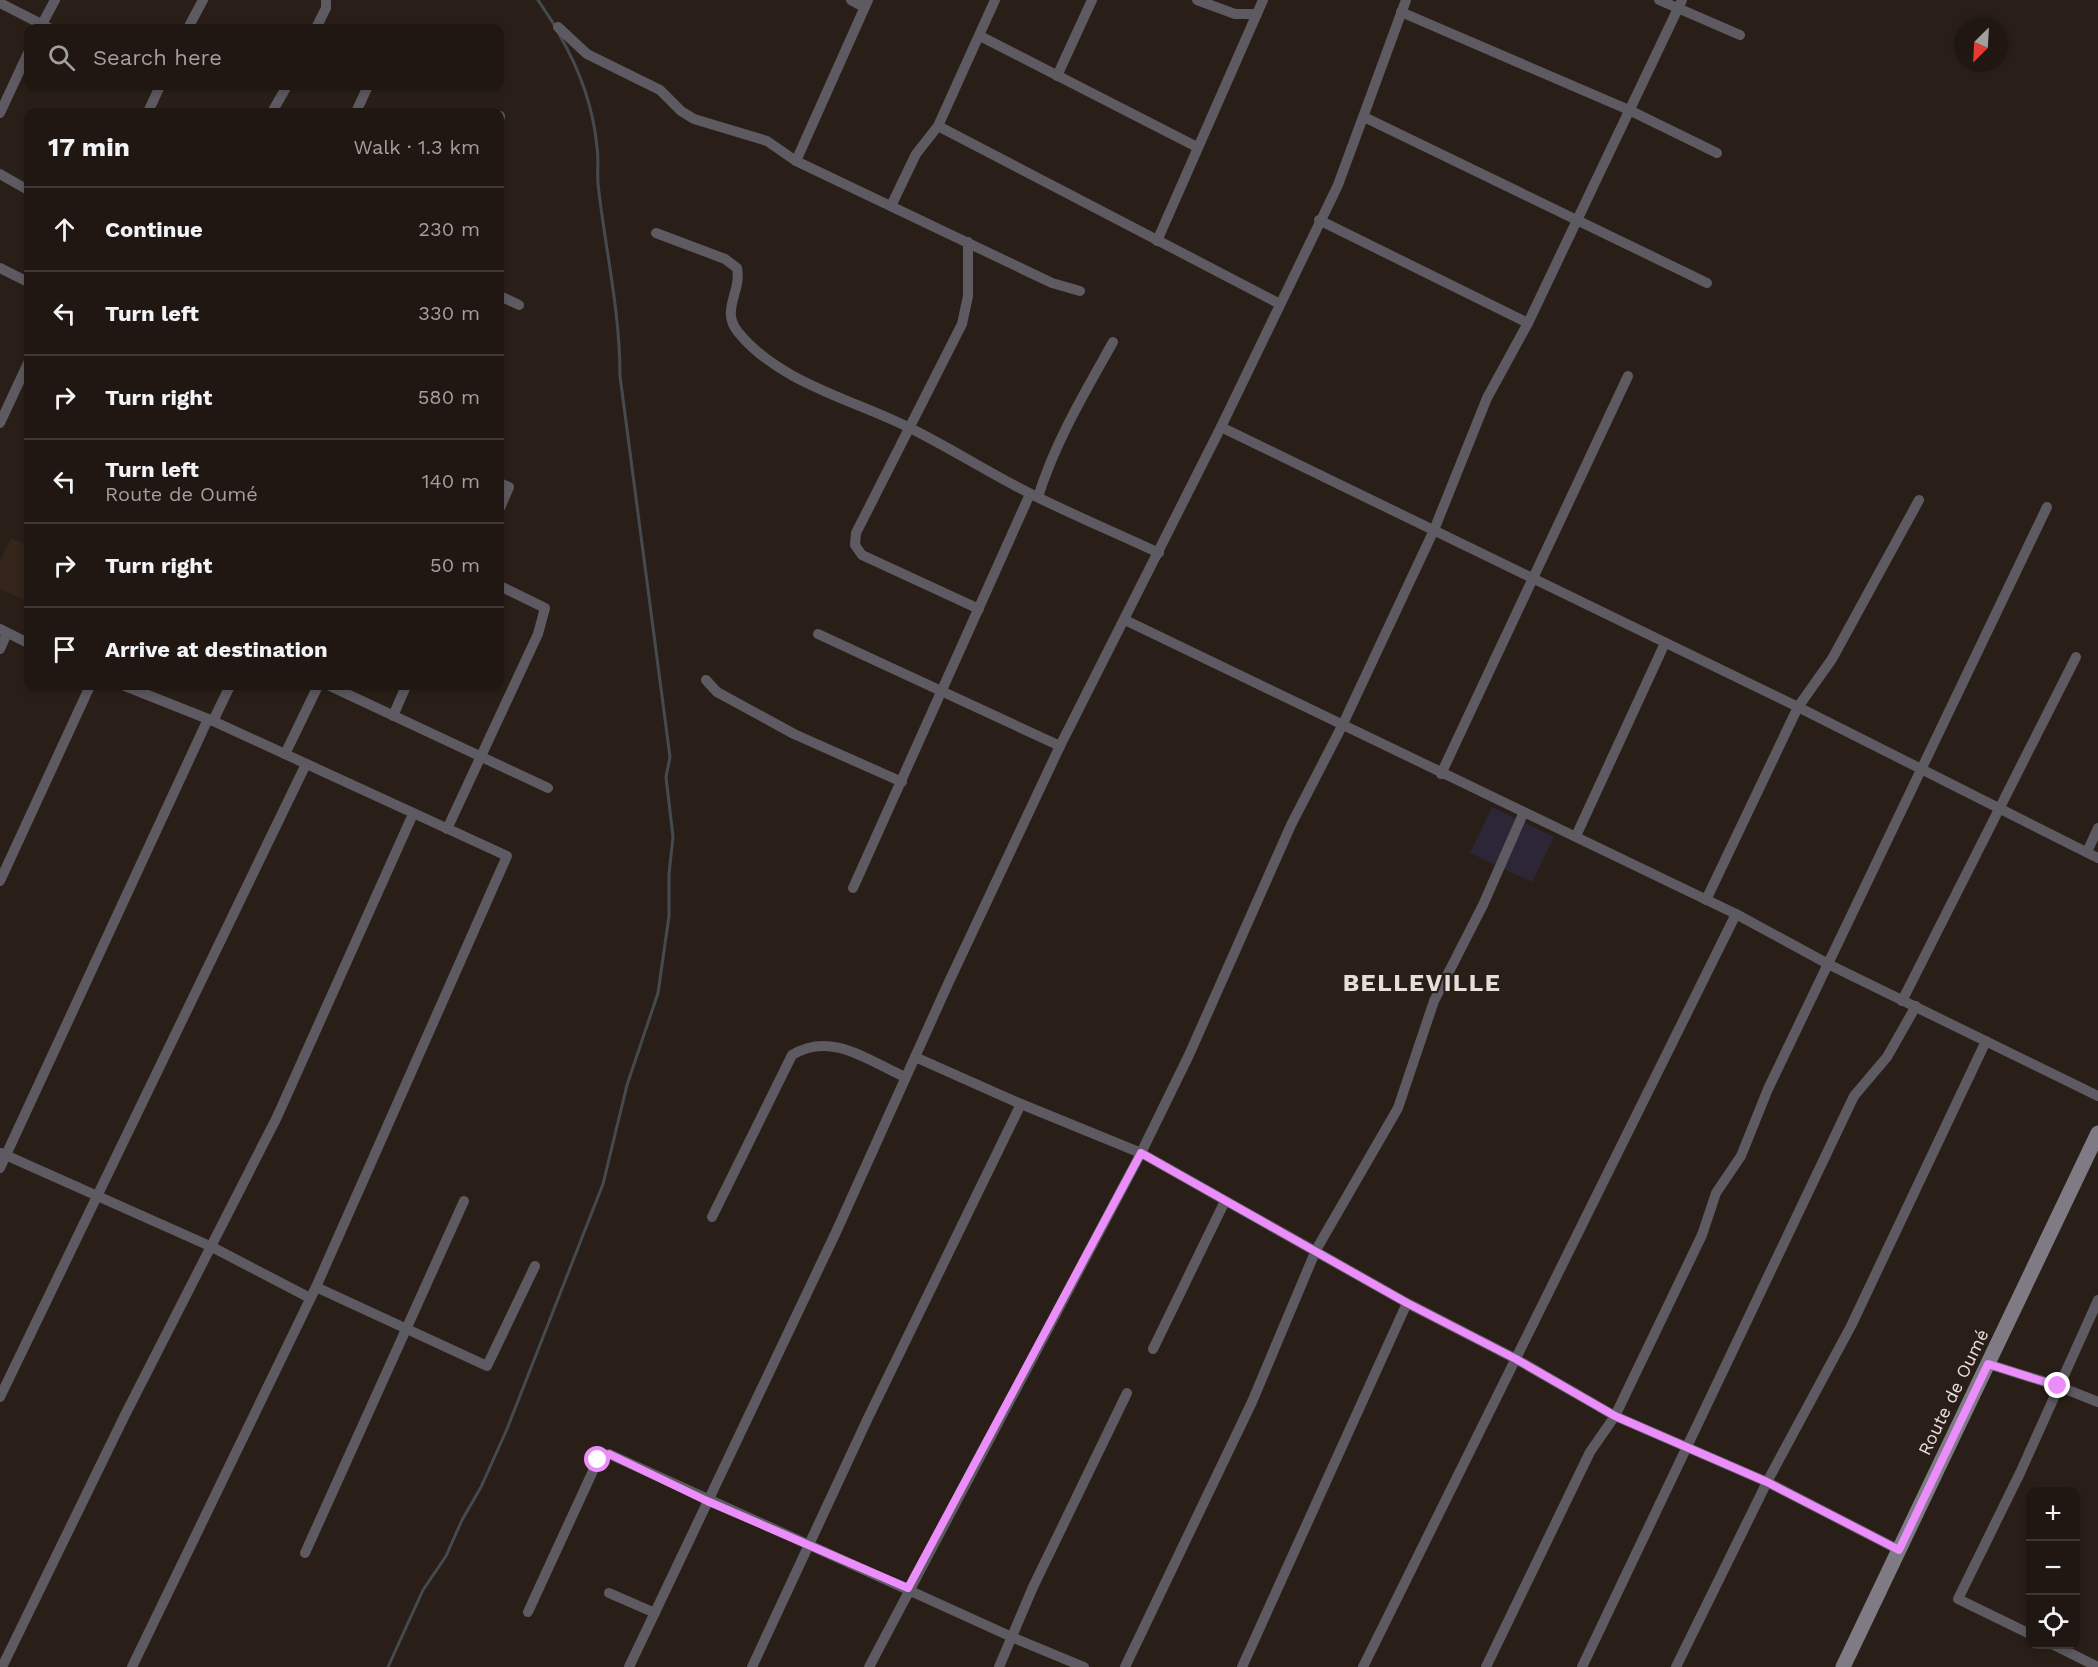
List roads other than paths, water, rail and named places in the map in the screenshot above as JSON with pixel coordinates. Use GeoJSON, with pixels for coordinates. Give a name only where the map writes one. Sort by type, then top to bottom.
{"type":"FeatureCollection","features":[{"type":"Feature","properties":{"kind":"street"},"geometry":{"type":"LineString","coordinates":[[45,24],[54,0]]}},
{"type":"Feature","properties":{"kind":"street"},"geometry":{"type":"LineString","coordinates":[[190,24],[202,0]]}},
{"type":"Feature","properties":{"kind":"street"},"geometry":{"type":"LineString","coordinates":[[318,24],[326,8],[326,0]]}},
{"type":"Feature","properties":{"kind":"street"},"geometry":{"type":"LineString","coordinates":[[796,161],[866,4],[851,0]]}},
{"type":"Feature","properties":{"kind":"street"},"geometry":{"type":"LineString","coordinates":[[891,206],[916,153],[938,126],[995,0]]}},
{"type":"Feature","properties":{"kind":"street"},"geometry":{"type":"LineString","coordinates":[[1057,76],[1092,0]]}},
{"type":"Feature","properties":{"kind":"street"},"geometry":{"type":"LineString","coordinates":[[1197,0],[1235,14],[1257,14]]}},
{"type":"Feature","properties":{"kind":"street"},"geometry":{"type":"LineString","coordinates":[[1157,241],[1263,0]]}},
{"type":"Feature","properties":{"kind":"street"},"geometry":{"type":"LineString","coordinates":[[629,1667],[837,1230],[905,1077],[1060,746],[1159,553],[1338,185],[1406,0]]}},
{"type":"Feature","properties":{"kind":"street"},"geometry":{"type":"LineString","coordinates":[[1659,0],[1680,4],[1740,35]]}},
{"type":"Feature","properties":{"kind":"street"},"geometry":{"type":"LineString","coordinates":[[0,3],[38,24]]}},
{"type":"Feature","properties":{"kind":"street"},"geometry":{"type":"LineString","coordinates":[[869,1667],[908,1588],[1141,1153],[1231,964],[1291,825],[1342,726],[1434,531],[1487,398],[1528,323],[1680,4]]}},
{"type":"Feature","properties":{"kind":"street"},"geometry":{"type":"LineString","coordinates":[[1401,12],[1629,110],[1718,153]]}},
{"type":"Feature","properties":{"kind":"street"},"geometry":{"type":"LineString","coordinates":[[558,27],[587,54],[660,90],[681,111],[694,119],[767,141],[796,161],[1052,283],[1080,291]]}},
{"type":"Feature","properties":{"kind":"street"},"geometry":{"type":"LineString","coordinates":[[980,36],[1197,147]]}},
{"type":"Feature","properties":{"kind":"street"},"geometry":{"type":"LineString","coordinates":[[0,113],[24,62]]}},
{"type":"Feature","properties":{"kind":"street"},"geometry":{"type":"LineString","coordinates":[[150,108],[157,90]]}},
{"type":"Feature","properties":{"kind":"street"},"geometry":{"type":"LineString","coordinates":[[274,108],[285,90]]}},
{"type":"Feature","properties":{"kind":"street"},"geometry":{"type":"LineString","coordinates":[[358,108],[366,90]]}},
{"type":"Feature","properties":{"kind":"street"},"geometry":{"type":"LineString","coordinates":[[1364,117],[1707,284]]}},
{"type":"Feature","properties":{"kind":"street"},"geometry":{"type":"LineString","coordinates":[[938,126],[1280,304]]}},
{"type":"Feature","properties":{"kind":"street"},"geometry":{"type":"LineString","coordinates":[[0,174],[24,188]]}},
{"type":"Feature","properties":{"kind":"street"},"geometry":{"type":"LineString","coordinates":[[1319,220],[1528,323]]}},
{"type":"Feature","properties":{"kind":"street"},"geometry":{"type":"LineString","coordinates":[[656,233],[725,260],[737,268],[740,280],[730,306],[730,316],[737,331],[762,356],[800,378],[910,428],[1034,495],[1159,553]]}},
{"type":"Feature","properties":{"kind":"street"},"geometry":{"type":"LineString","coordinates":[[968,242],[968,296],[962,324],[856,533],[855,545],[862,555],[979,609]]}},
{"type":"Feature","properties":{"kind":"street"},"geometry":{"type":"LineString","coordinates":[[0,268],[24,280]]}},
{"type":"Feature","properties":{"kind":"street"},"geometry":{"type":"LineString","coordinates":[[504,298],[519,305]]}},
{"type":"Feature","properties":{"kind":"street"},"geometry":{"type":"LineString","coordinates":[[853,888],[979,609],[1071,420],[1113,342]]}},
{"type":"Feature","properties":{"kind":"street"},"geometry":{"type":"LineString","coordinates":[[0,423],[5,399],[24,369]]}},
{"type":"Feature","properties":{"kind":"street"},"geometry":{"type":"LineString","coordinates":[[1442,774],[1628,376]]}},
{"type":"Feature","properties":{"kind":"street"},"geometry":{"type":"LineString","coordinates":[[1221,427],[1798,707],[2098,858]]}},
{"type":"Feature","properties":{"kind":"street"},"geometry":{"type":"LineString","coordinates":[[504,485],[509,487],[504,499]]}},
{"type":"Feature","properties":{"kind":"street"},"geometry":{"type":"LineString","coordinates":[[1706,900],[1798,707],[1832,658],[1918,500]]}},
{"type":"Feature","properties":{"kind":"street"},"geometry":{"type":"LineString","coordinates":[[1486,1667],[1590,1452],[1615,1416],[1702,1235],[1716,1193],[1741,1156],[1768,1089],[1924,770],[2047,507]]}},
{"type":"Feature","properties":{"kind":"street"},"geometry":{"type":"LineString","coordinates":[[447,829],[538,634],[545,608],[504,588]]}},
{"type":"Feature","properties":{"kind":"street"},"geometry":{"type":"LineString","coordinates":[[1125,620],[1523,814],[1576,836],[1736,914],[1830,965],[2098,1096]]}},
{"type":"Feature","properties":{"kind":"street"},"geometry":{"type":"LineString","coordinates":[[0,649],[3,631],[24,641]]}},
{"type":"Feature","properties":{"kind":"street"},"geometry":{"type":"LineString","coordinates":[[818,634],[1060,746]]}},
{"type":"Feature","properties":{"kind":"street"},"geometry":{"type":"LineString","coordinates":[[1576,836],[1665,643]]}},
{"type":"Feature","properties":{"kind":"street"},"geometry":{"type":"LineString","coordinates":[[1902,1000],[2001,810],[2076,657]]}},
{"type":"Feature","properties":{"kind":"street"},"geometry":{"type":"LineString","coordinates":[[705,680],[717,692],[794,734],[902,782]]}},
{"type":"Feature","properties":{"kind":"street"},"geometry":{"type":"LineString","coordinates":[[0,881],[88,690]]}},
{"type":"Feature","properties":{"kind":"street"},"geometry":{"type":"LineString","coordinates":[[132,1667],[316,1287],[507,856],[210,720],[135,690]]}},
{"type":"Feature","properties":{"kind":"street"},"geometry":{"type":"LineString","coordinates":[[0,1168],[3,1154],[210,720],[228,690]]}},
{"type":"Feature","properties":{"kind":"street"},"geometry":{"type":"LineString","coordinates":[[285,754],[316,690]]}},
{"type":"Feature","properties":{"kind":"street"},"geometry":{"type":"LineString","coordinates":[[338,690],[548,788]]}},
{"type":"Feature","properties":{"kind":"street"},"geometry":{"type":"LineString","coordinates":[[393,716],[404,690]]}},
{"type":"Feature","properties":{"kind":"street"},"geometry":{"type":"LineString","coordinates":[[0,1397],[306,764]]}},
{"type":"Feature","properties":{"kind":"street"},"geometry":{"type":"LineString","coordinates":[[2,1667],[124,1417],[277,1117],[413,814]]}},
{"type":"Feature","properties":{"kind":"street"},"geometry":{"type":"LineString","coordinates":[[1125,1667],[1252,1402],[1316,1250],[1398,1108],[1434,1001],[1483,905],[1523,814]]}},
{"type":"Feature","properties":{"kind":"street"},"geometry":{"type":"LineString","coordinates":[[2087,852],[2098,828]]}},
{"type":"Feature","properties":{"kind":"street"},"geometry":{"type":"LineString","coordinates":[[1363,1667],[1736,914]]}},
{"type":"Feature","properties":{"kind":"street"},"geometry":{"type":"LineString","coordinates":[[1582,1667],[1854,1096],[1887,1057],[1916,1006]]}},
{"type":"Feature","properties":{"kind":"street"},"geometry":{"type":"LineString","coordinates":[[1676,1667],[1767,1482],[1851,1326],[1986,1041]]}},
{"type":"Feature","properties":{"kind":"street"},"geometry":{"type":"LineString","coordinates":[[712,1217],[792,1055],[807,1046],[824,1043],[837,1046],[905,1077]]}},
{"type":"Feature","properties":{"kind":"street"},"geometry":{"type":"LineString","coordinates":[[915,1057],[1021,1104],[1141,1153],[1407,1303],[1516,1359],[1615,1416],[1685,1449],[1767,1482],[1899,1550]]}},
{"type":"Feature","properties":{"kind":"street"},"geometry":{"type":"LineString","coordinates":[[752,1667],[867,1420],[1021,1104]]}},
{"type":"Feature","properties":{"kind":"street","name":"Route de Oumé"},"geometry":{"type":"LineString","coordinates":[[1843,1667],[2098,1133]]}},
{"type":"Feature","properties":{"kind":"street"},"geometry":{"type":"LineString","coordinates":[[3,1154],[98,1194],[212,1247],[310,1298]]}},
{"type":"Feature","properties":{"kind":"street"},"geometry":{"type":"LineString","coordinates":[[305,1552],[464,1201]]}},
{"type":"Feature","properties":{"kind":"street"},"geometry":{"type":"LineString","coordinates":[[1153,1349],[1225,1201]]}},
{"type":"Feature","properties":{"kind":"street"},"geometry":{"type":"LineString","coordinates":[[316,1287],[487,1366],[535,1266]]}},
{"type":"Feature","properties":{"kind":"street"},"geometry":{"type":"LineString","coordinates":[[2026,1632],[1958,1599],[2020,1473],[2098,1300]]}},
{"type":"Feature","properties":{"kind":"street"},"geometry":{"type":"LineString","coordinates":[[1242,1667],[1407,1303]]}},
{"type":"Feature","properties":{"kind":"street"},"geometry":{"type":"LineString","coordinates":[[1988,1364],[2058,1386],[2098,1402]]}},
{"type":"Feature","properties":{"kind":"street"},"geometry":{"type":"LineString","coordinates":[[999,1667],[1014,1638],[1038,1577],[1127,1393]]}},
{"type":"Feature","properties":{"kind":"street"},"geometry":{"type":"LineString","coordinates":[[528,1612],[598,1460],[609,1454],[707,1501],[1084,1667]]}},
{"type":"Feature","properties":{"kind":"street"},"geometry":{"type":"LineString","coordinates":[[609,1593],[655,1613]]}},
{"type":"Feature","properties":{"kind":"street"},"geometry":{"type":"LineString","coordinates":[[2062,1649],[2098,1667]]}},
{"type":"Feature","properties":{"kind":"waterway"},"geometry":{"type":"LineString","coordinates":[[538,0],[555,26]]}},
{"type":"Feature","properties":{"kind":"waterway"},"geometry":{"type":"LineString","coordinates":[[388,1667],[423,1590],[446,1556],[507,1429],[603,1184],[627,1085],[658,993],[669,916],[669,874],[673,837],[666,777],[670,757],[620,376],[615,303],[598,184],[598,152],[584,88],[559,34]]}},
{"type":"Feature","properties":{"kind":"district","name":"BELLEVILLE"},"geometry":{"type":"Point","coordinates":[1422,983]}}]}
